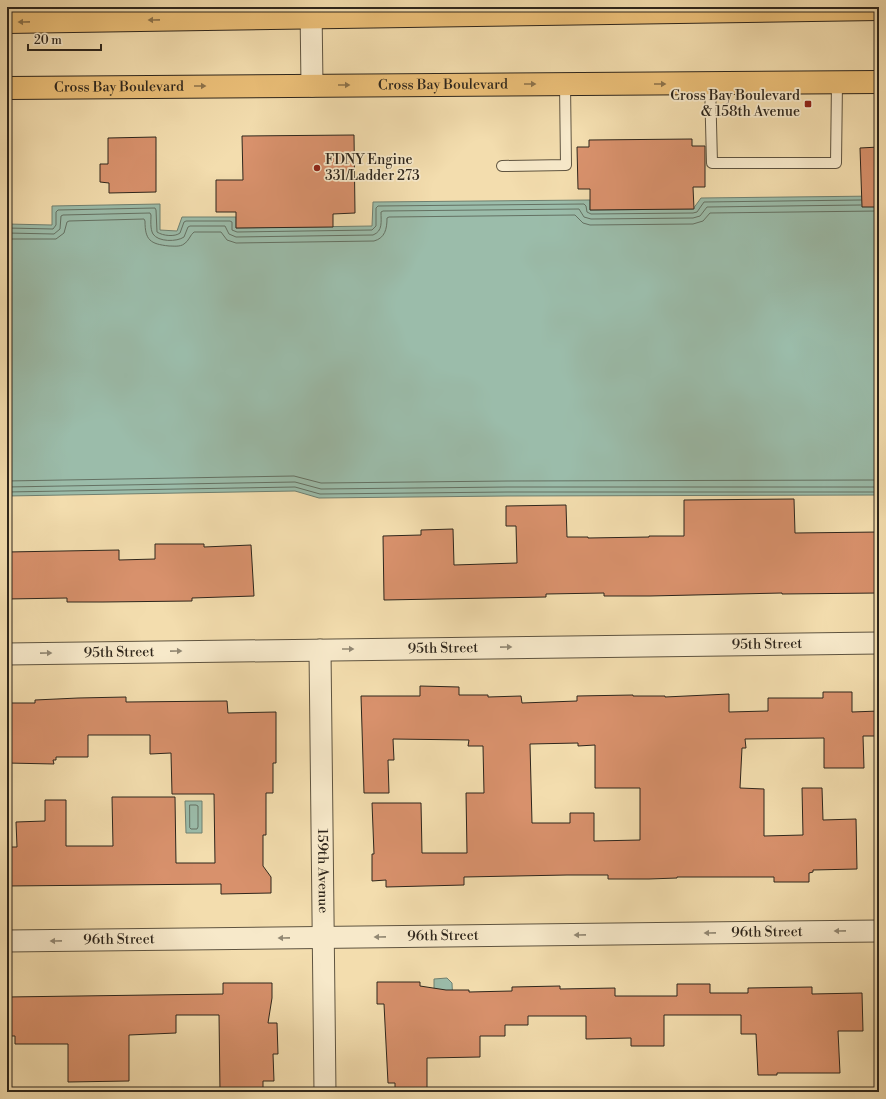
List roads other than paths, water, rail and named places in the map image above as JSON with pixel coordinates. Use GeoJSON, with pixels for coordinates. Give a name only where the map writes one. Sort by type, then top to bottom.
{"type":"FeatureCollection","features":[{"type":"Feature","properties":{"kind":"main road"},"geometry":{"type":"LineString","coordinates":[[7,22],[177,13],[879,9]]}},
{"type":"Feature","properties":{"kind":"main road","name":"Cross Bay Boulevard"},"geometry":{"type":"LineString","coordinates":[[7,88],[879,82]]}},
{"type":"Feature","properties":{"kind":"street"},"geometry":{"type":"LineString","coordinates":[[311,12],[312,86]]}},
{"type":"Feature","properties":{"kind":"street","name":"95th Street"},"geometry":{"type":"LineString","coordinates":[[7,654],[879,643]]}},
{"type":"Feature","properties":{"kind":"street","name":"159th Avenue"},"geometry":{"type":"LineString","coordinates":[[320,650],[325,1092]]}},
{"type":"Feature","properties":{"kind":"street","name":"96th Street"},"geometry":{"type":"LineString","coordinates":[[7,941],[879,931]]}},
{"type":"Feature","properties":{"kind":"lane"},"geometry":{"type":"LineString","coordinates":[[710,83],[712,163],[836,163],[837,82]]}},
{"type":"Feature","properties":{"kind":"lane"},"geometry":{"type":"LineString","coordinates":[[502,166],[566,165],[565,84]]}},
{"type":"Feature","properties":{"kind":"water"},"geometry":{"type":"Polygon","coordinates":[[[879,196],[879,495],[319,498],[295,491],[7,496],[7,224],[52,225],[52,206],[160,204],[160,230],[177,231],[182,217],[236,217],[236,228],[372,226],[373,202],[590,200],[590,210],[693,209],[701,198],[879,196]]]}},
{"type":"Feature","properties":{"kind":"water"},"geometry":{"type":"Polygon","coordinates":[[[185,801],[202,801],[202,833],[186,833],[185,801]]]}},
{"type":"Feature","properties":{"kind":"water"},"geometry":{"type":"Polygon","coordinates":[[[447,978],[452,983],[453,1004],[434,1004],[434,979],[447,978]]]}},
{"type":"Feature","properties":{"kind":"place","name":"Cross Bay Boulevard & 158th Avenue"},"geometry":{"type":"Point","coordinates":[808,104]}},
{"type":"Feature","properties":{"kind":"place","name":"FDNY Engine 331/Ladder 273"},"geometry":{"type":"Point","coordinates":[317,168]}}]}
